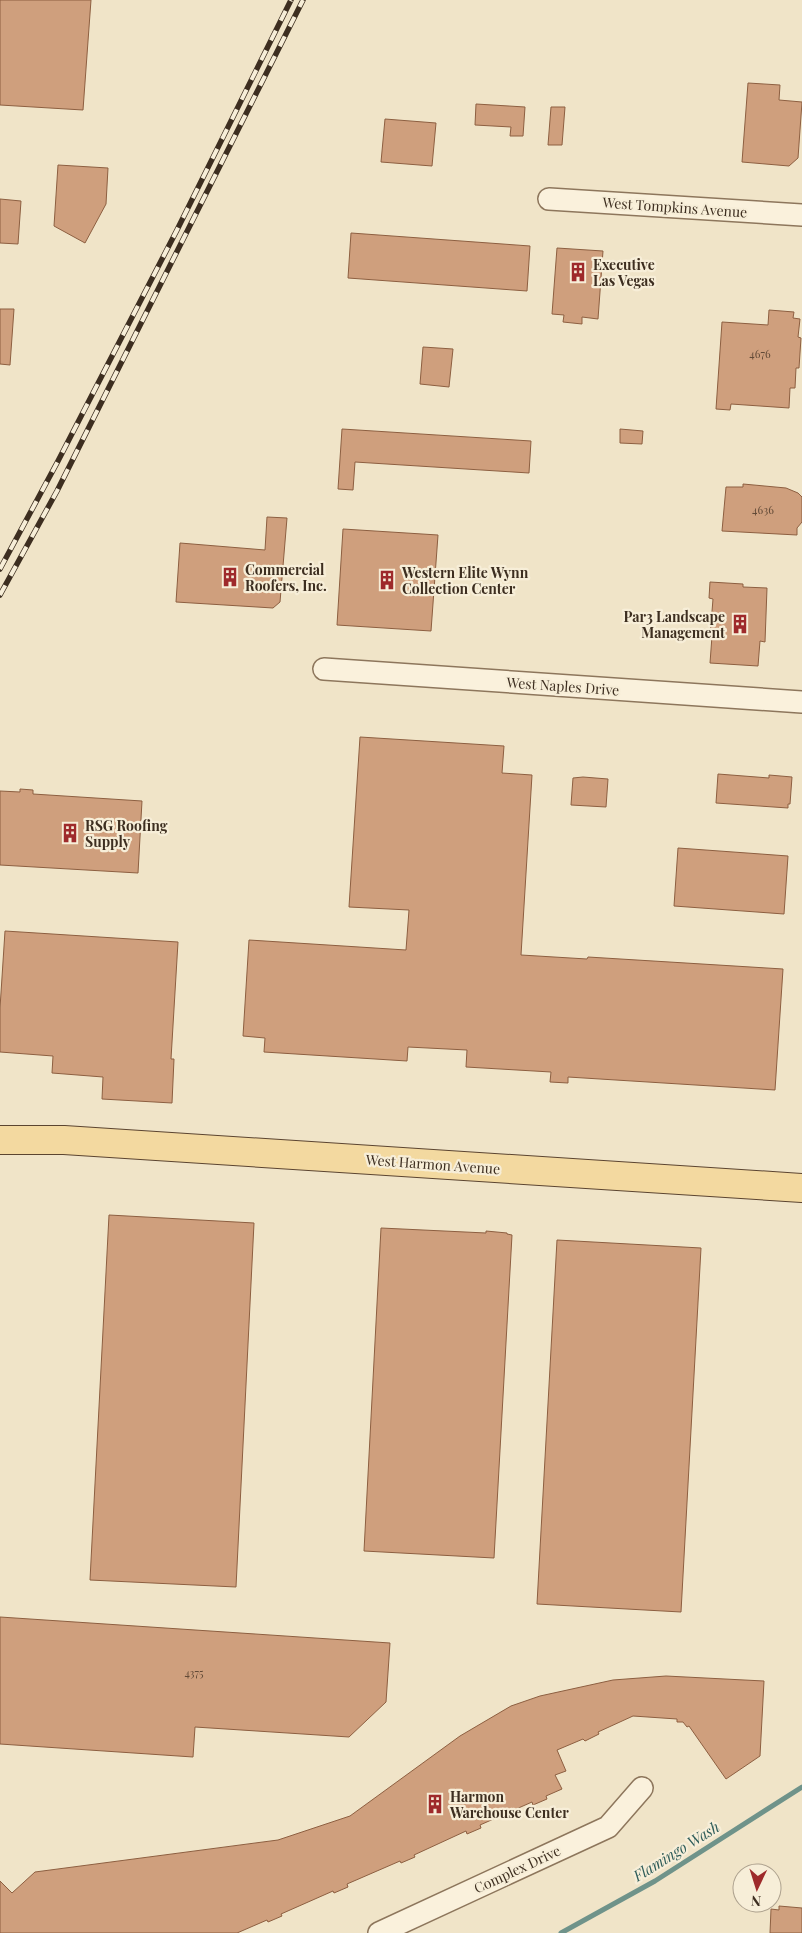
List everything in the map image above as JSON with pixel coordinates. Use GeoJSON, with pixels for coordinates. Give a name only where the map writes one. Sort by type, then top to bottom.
{"type":"FeatureCollection","features":[{"type":"Feature","properties":{"kind":"main road","name":"West Harmon Avenue"},"geometry":{"type":"LineString","coordinates":[[0,1122],[20,1125],[64,1140]]}},
{"type":"Feature","properties":{"kind":"main road","name":"West Harmon Avenue"},"geometry":{"type":"LineString","coordinates":[[0,1140],[64,1140],[802,1188]]}},
{"type":"Feature","properties":{"kind":"street","name":"West Tompkins Avenue"},"geometry":{"type":"LineString","coordinates":[[549,199],[802,215]]}},
{"type":"Feature","properties":{"kind":"street","name":"West Naples Drive"},"geometry":{"type":"LineString","coordinates":[[324,669],[802,702]]}},
{"type":"Feature","properties":{"kind":"street"},"geometry":{"type":"LineString","coordinates":[[802,1182],[802,1188]]}},
{"type":"Feature","properties":{"kind":"street","name":"Complex Drive"},"geometry":{"type":"LineString","coordinates":[[379,1933],[608,1827],[642,1788]]}},
{"type":"Feature","properties":{"kind":"building"},"geometry":{"type":"Polygon","coordinates":[[[0,0],[91,0],[83,110],[0,105],[0,0]]]}},
{"type":"Feature","properties":{"kind":"building"},"geometry":{"type":"Polygon","coordinates":[[[748,83],[780,85],[779,100],[802,102],[798,158],[789,166],[742,162],[748,83]]]}},
{"type":"Feature","properties":{"kind":"building"},"geometry":{"type":"Polygon","coordinates":[[[476,104],[525,107],[523,136],[510,136],[511,127],[475,125],[476,104]]]}},
{"type":"Feature","properties":{"kind":"building"},"geometry":{"type":"Polygon","coordinates":[[[551,107],[565,107],[562,145],[548,145],[551,107]]]}},
{"type":"Feature","properties":{"kind":"building"},"geometry":{"type":"Polygon","coordinates":[[[385,119],[436,123],[432,166],[381,162],[385,119]]]}},
{"type":"Feature","properties":{"kind":"building"},"geometry":{"type":"Polygon","coordinates":[[[58,165],[108,168],[106,204],[85,243],[54,226],[58,165]]]}},
{"type":"Feature","properties":{"kind":"building"},"geometry":{"type":"Polygon","coordinates":[[[0,199],[21,201],[18,244],[0,243],[0,199]]]}},
{"type":"Feature","properties":{"kind":"building"},"geometry":{"type":"Polygon","coordinates":[[[351,233],[530,246],[527,291],[348,278],[351,233]]]}},
{"type":"Feature","properties":{"kind":"building","name":"Executive Las Vegas"},"geometry":{"type":"Polygon","coordinates":[[[557,248],[603,251],[598,319],[582,317],[582,324],[563,322],[564,315],[552,314],[557,248]]]}},
{"type":"Feature","properties":{"kind":"building"},"geometry":{"type":"Polygon","coordinates":[[[0,309],[14,309],[10,365],[0,364],[0,309]]]}},
{"type":"Feature","properties":{"kind":"building"},"geometry":{"type":"Polygon","coordinates":[[[769,310],[794,312],[793,318],[800,319],[798,337],[801,338],[799,368],[796,368],[795,388],[790,388],[789,408],[731,404],[730,410],[716,409],[722,322],[768,325],[769,310]]]}},
{"type":"Feature","properties":{"kind":"building"},"geometry":{"type":"Polygon","coordinates":[[[423,347],[453,349],[449,387],[420,384],[423,347]]]}},
{"type":"Feature","properties":{"kind":"building"},"geometry":{"type":"Polygon","coordinates":[[[342,429],[531,441],[529,473],[355,462],[353,490],[338,489],[342,429]]]}},
{"type":"Feature","properties":{"kind":"building"},"geometry":{"type":"Polygon","coordinates":[[[620,429],[643,431],[642,444],[620,443],[620,429]]]}},
{"type":"Feature","properties":{"kind":"building"},"geometry":{"type":"Polygon","coordinates":[[[743,484],[786,488],[798,493],[802,497],[802,522],[797,528],[797,535],[722,531],[726,487],[743,487],[743,484]]]}},
{"type":"Feature","properties":{"kind":"building","name":"Commercial Roofers, Inc."},"geometry":{"type":"Polygon","coordinates":[[[267,517],[287,518],[280,602],[273,608],[176,602],[180,543],[265,550],[267,517]]]}},
{"type":"Feature","properties":{"kind":"building","name":"Western Elite Wynn Collection Center"},"geometry":{"type":"Polygon","coordinates":[[[343,529],[438,535],[431,631],[337,625],[343,529]]]}},
{"type":"Feature","properties":{"kind":"building","name":"Par3 Landscape Management"},"geometry":{"type":"Polygon","coordinates":[[[710,582],[743,584],[743,587],[767,588],[765,642],[760,641],[758,666],[710,663],[713,599],[709,598],[710,582]]]}},
{"type":"Feature","properties":{"kind":"building"},"geometry":{"type":"Polygon","coordinates":[[[360,737],[504,746],[502,773],[532,775],[521,955],[587,959],[588,957],[783,969],[775,1090],[568,1077],[568,1083],[550,1082],[551,1072],[466,1067],[467,1050],[408,1047],[407,1061],[264,1052],[265,1038],[243,1036],[249,940],[406,950],[409,910],[349,907],[360,737]]]}},
{"type":"Feature","properties":{"kind":"building"},"geometry":{"type":"Polygon","coordinates":[[[718,774],[769,778],[769,775],[792,777],[790,804],[788,804],[788,808],[716,803],[718,774]]]}},
{"type":"Feature","properties":{"kind":"building"},"geometry":{"type":"Polygon","coordinates":[[[573,778],[608,779],[606,807],[571,805],[573,778]]]}},
{"type":"Feature","properties":{"kind":"building","name":"RSG Roofing Supply"},"geometry":{"type":"Polygon","coordinates":[[[20,789],[33,790],[33,794],[142,801],[138,873],[0,865],[0,791],[20,792],[20,789]]]}},
{"type":"Feature","properties":{"kind":"building"},"geometry":{"type":"Polygon","coordinates":[[[678,848],[788,856],[784,914],[674,906],[678,848]]]}},
{"type":"Feature","properties":{"kind":"building"},"geometry":{"type":"Polygon","coordinates":[[[5,931],[178,942],[171,1059],[174,1059],[172,1103],[102,1099],[103,1077],[52,1073],[53,1056],[0,1052],[0,1008],[5,931]]]}},
{"type":"Feature","properties":{"kind":"building"},"geometry":{"type":"Polygon","coordinates":[[[109,1215],[254,1223],[236,1587],[90,1580],[109,1215]]]}},
{"type":"Feature","properties":{"kind":"building"},"geometry":{"type":"Polygon","coordinates":[[[381,1228],[486,1233],[486,1231],[512,1235],[494,1558],[364,1551],[381,1228]]]}},
{"type":"Feature","properties":{"kind":"building"},"geometry":{"type":"Polygon","coordinates":[[[557,1240],[701,1248],[681,1612],[537,1604],[557,1240]]]}},
{"type":"Feature","properties":{"kind":"building"},"geometry":{"type":"Polygon","coordinates":[[[0,1617],[390,1643],[386,1702],[349,1737],[195,1727],[193,1757],[0,1744],[0,1617]]]}},
{"type":"Feature","properties":{"kind":"building","name":"Harmon Warehouse Center"},"geometry":{"type":"Polygon","coordinates":[[[666,1676],[764,1681],[760,1756],[726,1779],[689,1726],[687,1727],[683,1722],[677,1722],[677,1719],[633,1716],[598,1732],[599,1734],[585,1741],[583,1739],[557,1750],[566,1771],[555,1775],[562,1789],[546,1796],[547,1799],[533,1805],[532,1802],[480,1825],[481,1828],[467,1834],[466,1831],[414,1855],[415,1857],[401,1863],[400,1861],[347,1884],[348,1887],[334,1893],[333,1891],[281,1914],[282,1916],[268,1922],[267,1920],[237,1933],[0,1933],[0,1881],[12,1893],[35,1872],[278,1840],[350,1816],[460,1736],[511,1706],[540,1696],[613,1680],[666,1676]]]}},
{"type":"Feature","properties":{"kind":"building"},"geometry":{"type":"Polygon","coordinates":[[[782,1906],[802,1908],[802,1933],[770,1933],[771,1913],[782,1913],[782,1906]]]}},
{"type":"Feature","properties":{"kind":"waterway","name":"Flamingo Wash"},"geometry":{"type":"LineString","coordinates":[[561,1933],[655,1881],[802,1787]]}},
{"type":"Feature","properties":{"kind":"railway"},"geometry":{"type":"LineString","coordinates":[[0,569],[177,230],[291,0]]}},
{"type":"Feature","properties":{"kind":"railway"},"geometry":{"type":"LineString","coordinates":[[0,595],[57,491],[303,0]]}},
{"type":"Feature","properties":{"kind":"place","name":"Executive Las Vegas"},"geometry":{"type":"Point","coordinates":[578,272]}},
{"type":"Feature","properties":{"kind":"place","name":"Commercial Roofers, Inc."},"geometry":{"type":"Point","coordinates":[230,577]}},
{"type":"Feature","properties":{"kind":"place","name":"Western Elite Wynn Collection Center"},"geometry":{"type":"Point","coordinates":[387,580]}},
{"type":"Feature","properties":{"kind":"place","name":"Par3 Landscape Management"},"geometry":{"type":"Point","coordinates":[740,624]}},
{"type":"Feature","properties":{"kind":"place","name":"RSG Roofing Supply"},"geometry":{"type":"Point","coordinates":[70,833]}},
{"type":"Feature","properties":{"kind":"place","name":"Harmon Warehouse Center"},"geometry":{"type":"Point","coordinates":[435,1804]}}]}
